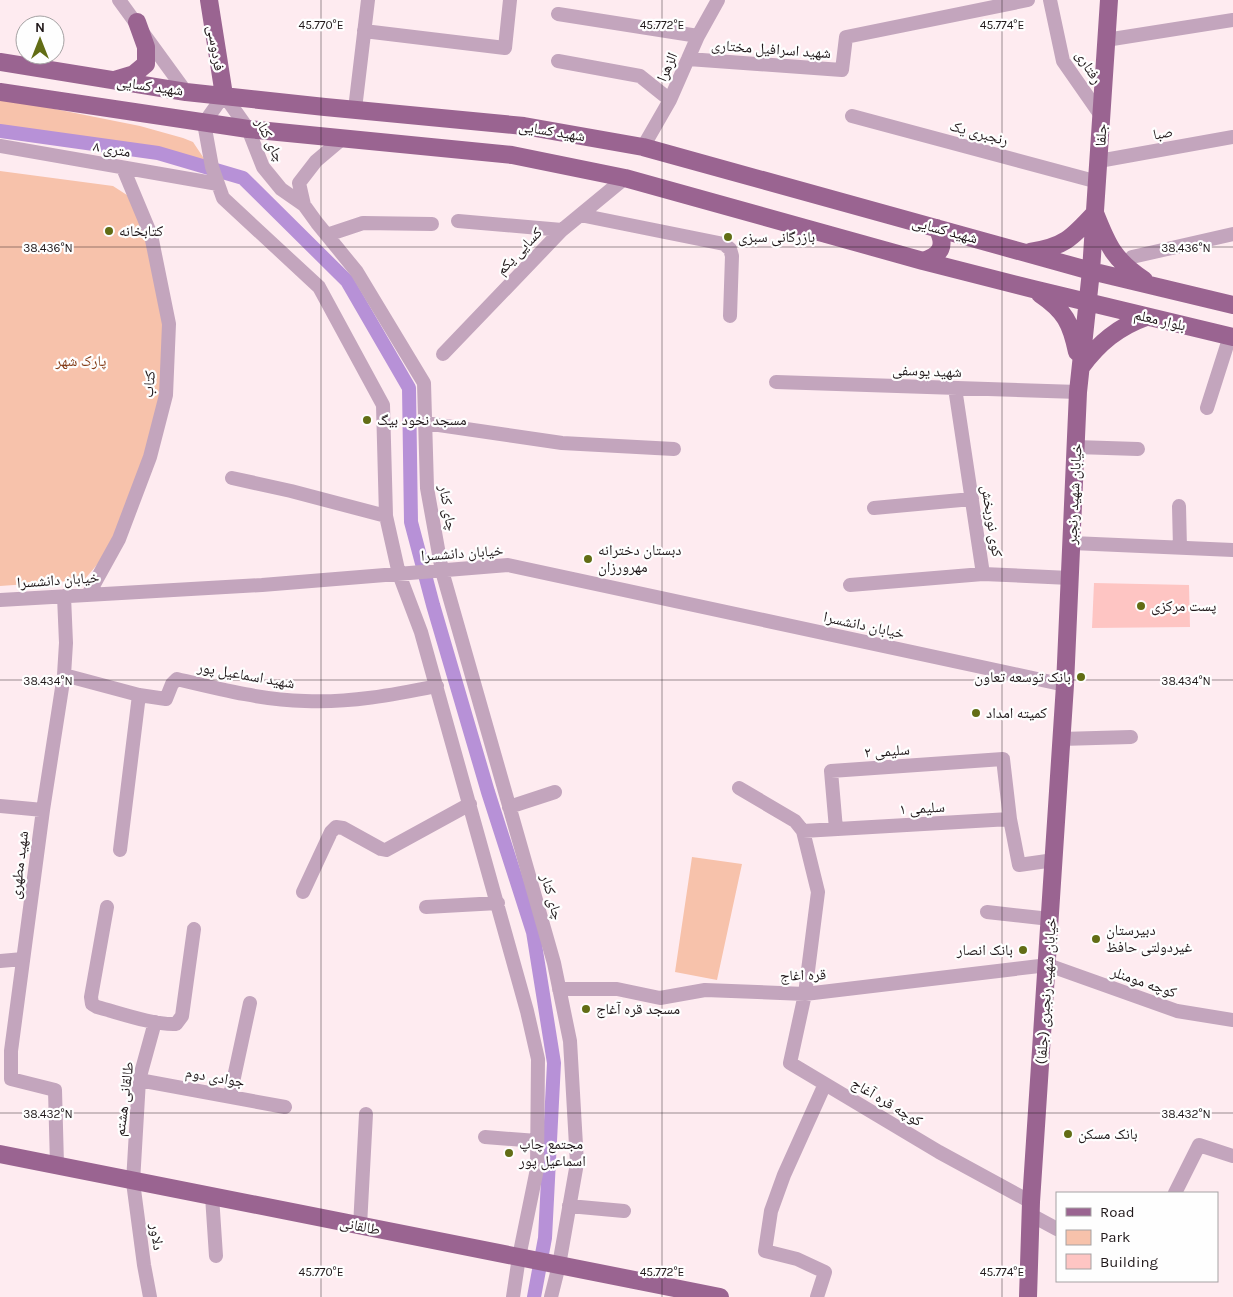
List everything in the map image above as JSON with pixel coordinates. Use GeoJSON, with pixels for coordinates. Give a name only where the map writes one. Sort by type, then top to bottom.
{"type":"FeatureCollection","features":[{"type":"Feature","properties":{"kind":"main road","name":"جلفا"},"geometry":{"type":"LineString","coordinates":[[1087,303],[1098,182],[1109,0]]}},
{"type":"Feature","properties":{"kind":"main road","name":"فردوسی"},"geometry":{"type":"LineString","coordinates":[[212,1],[224,95]]}},
{"type":"Feature","properties":{"kind":"main road"},"geometry":{"type":"LineString","coordinates":[[111,80],[134,74],[146,64],[146,47],[137,22]]}},
{"type":"Feature","properties":{"kind":"main road","name":"شهید کسایی"},"geometry":{"type":"LineString","coordinates":[[0,62],[186,92],[524,126],[643,146],[1091,271]]}},
{"type":"Feature","properties":{"kind":"main road","name":"شهید کسایی"},"geometry":{"type":"LineString","coordinates":[[0,92],[248,129],[512,155],[626,178],[923,261],[1087,303]]}},
{"type":"Feature","properties":{"kind":"main road"},"geometry":{"type":"LineString","coordinates":[[1027,253],[1065,243],[1095,213],[1114,254],[1127,269],[1152,286]]}},
{"type":"Feature","properties":{"kind":"main road"},"geometry":{"type":"LineString","coordinates":[[923,261],[934,258],[941,249],[942,238],[937,228]]}},
{"type":"Feature","properties":{"kind":"main road","name":"بلوار معلم"},"geometry":{"type":"LineString","coordinates":[[1091,271],[1233,305]]}},
{"type":"Feature","properties":{"kind":"main road"},"geometry":{"type":"LineString","coordinates":[[1033,289],[1056,305],[1065,318],[1073,334],[1080,368]]}},
{"type":"Feature","properties":{"kind":"main road","name":"بلوار معلم"},"geometry":{"type":"LineString","coordinates":[[1087,303],[1231,337]]}},
{"type":"Feature","properties":{"kind":"main road","name":"خیابان شهید رنجبر"},"geometry":{"type":"LineString","coordinates":[[1065,685],[1078,392],[1087,303]]}},
{"type":"Feature","properties":{"kind":"main road"},"geometry":{"type":"LineString","coordinates":[[1080,368],[1104,340],[1120,328],[1146,317]]}},
{"type":"Feature","properties":{"kind":"main road","name":"خیابان شهید رنجبری (جلفا)"},"geometry":{"type":"LineString","coordinates":[[1028,1297],[1031,1209],[1065,685]]}},
{"type":"Feature","properties":{"kind":"main road","name":"طالقانی"},"geometry":{"type":"LineString","coordinates":[[0,1154],[133,1182],[720,1297]]}},
{"type":"Feature","properties":{"kind":"street"},"geometry":{"type":"LineString","coordinates":[[119,0],[137,22],[186,92]]}},
{"type":"Feature","properties":{"kind":"street"},"geometry":{"type":"LineString","coordinates":[[355,109],[368,0]]}},
{"type":"Feature","properties":{"kind":"street"},"geometry":{"type":"LineString","coordinates":[[364,31],[505,48],[510,0]]}},
{"type":"Feature","properties":{"kind":"street","name":"الزهرا"},"geometry":{"type":"LineString","coordinates":[[643,146],[670,100],[698,36],[718,0]]}},
{"type":"Feature","properties":{"kind":"street","name":"شهید اسرافیل مختاری"},"geometry":{"type":"LineString","coordinates":[[688,59],[842,70],[846,37],[1028,0]]}},
{"type":"Feature","properties":{"kind":"street","name":"رفتاری"},"geometry":{"type":"LineString","coordinates":[[1050,0],[1063,60],[1102,117]]}},
{"type":"Feature","properties":{"kind":"street"},"geometry":{"type":"LineString","coordinates":[[558,14],[698,36]]}},
{"type":"Feature","properties":{"kind":"street"},"geometry":{"type":"LineString","coordinates":[[1106,40],[1233,20]]}},
{"type":"Feature","properties":{"kind":"street"},"geometry":{"type":"LineString","coordinates":[[558,60],[640,76],[670,100]]}},
{"type":"Feature","properties":{"kind":"street"},"geometry":{"type":"LineString","coordinates":[[224,95],[204,123],[212,167],[223,198],[319,287],[383,405],[386,516],[399,574],[421,632],[437,686],[498,903],[538,1059],[537,1169],[513,1297]]}},
{"type":"Feature","properties":{"kind":"street","name":"چای کنار"},"geometry":{"type":"LineString","coordinates":[[224,95],[248,129],[263,167],[281,188],[304,205],[357,272],[424,383],[426,488],[442,571],[554,963],[570,1042],[577,1163],[559,1265],[551,1297]]}},
{"type":"Feature","properties":{"kind":"street","name":"رنجبری یک"},"geometry":{"type":"LineString","coordinates":[[852,116],[1098,182]]}},
{"type":"Feature","properties":{"kind":"street","name":"صبا"},"geometry":{"type":"LineString","coordinates":[[1099,161],[1233,137]]}},
{"type":"Feature","properties":{"kind":"street"},"geometry":{"type":"LineString","coordinates":[[304,205],[299,183],[316,161],[342,139]]}},
{"type":"Feature","properties":{"kind":"street","name":"۸ متری"},"geometry":{"type":"LineString","coordinates":[[0,146],[218,184]]}},
{"type":"Feature","properties":{"kind":"street","name":"کتاب"},"geometry":{"type":"LineString","coordinates":[[88,595],[119,539],[150,457],[166,395],[168,324],[151,235],[123,168]]}},
{"type":"Feature","properties":{"kind":"street","name":"کسایی یکم"},"geometry":{"type":"LineString","coordinates":[[443,354],[562,230],[626,178]]}},
{"type":"Feature","properties":{"kind":"street"},"geometry":{"type":"LineString","coordinates":[[580,215],[724,244],[730,249],[732,256],[730,316]]}},
{"type":"Feature","properties":{"kind":"street"},"geometry":{"type":"LineString","coordinates":[[458,221],[562,230]]}},
{"type":"Feature","properties":{"kind":"street"},"geometry":{"type":"LineString","coordinates":[[327,235],[362,223],[432,224]]}},
{"type":"Feature","properties":{"kind":"street"},"geometry":{"type":"LineString","coordinates":[[1132,257],[1233,234]]}},
{"type":"Feature","properties":{"kind":"street"},"geometry":{"type":"LineString","coordinates":[[1207,408],[1231,337]]}},
{"type":"Feature","properties":{"kind":"street","name":"شهید یوسفی"},"geometry":{"type":"LineString","coordinates":[[776,382],[1078,392]]}},
{"type":"Feature","properties":{"kind":"street","name":"کوی نوربخش"},"geometry":{"type":"LineString","coordinates":[[955,388],[983,574],[1070,578]]}},
{"type":"Feature","properties":{"kind":"street"},"geometry":{"type":"LineString","coordinates":[[425,424],[562,443],[674,449]]}},
{"type":"Feature","properties":{"kind":"street"},"geometry":{"type":"LineString","coordinates":[[1076,447],[1138,449]]}},
{"type":"Feature","properties":{"kind":"street"},"geometry":{"type":"LineString","coordinates":[[232,478],[291,491],[386,516]]}},
{"type":"Feature","properties":{"kind":"street"},"geometry":{"type":"LineString","coordinates":[[874,508],[972,499]]}},
{"type":"Feature","properties":{"kind":"street"},"geometry":{"type":"LineString","coordinates":[[1179,506],[1180,548]]}},
{"type":"Feature","properties":{"kind":"street"},"geometry":{"type":"LineString","coordinates":[[1072,543],[1233,550]]}},
{"type":"Feature","properties":{"kind":"street","name":"خیابان دانشسرا"},"geometry":{"type":"LineString","coordinates":[[0,600],[262,585],[508,565],[1065,685]]}},
{"type":"Feature","properties":{"kind":"street"},"geometry":{"type":"LineString","coordinates":[[850,584],[983,574]]}},
{"type":"Feature","properties":{"kind":"street","name":"شهید مطهری"},"geometry":{"type":"LineString","coordinates":[[57,1165],[55,1090],[11,1079],[12,1051],[23,959],[64,675],[66,644],[64,596]]}},
{"type":"Feature","properties":{"kind":"street","name":"شهید اسماعیل پور"},"geometry":{"type":"LineString","coordinates":[[64,675],[139,695],[166,699],[172,684],[177,679],[246,695],[304,702],[379,697],[437,686]]}},
{"type":"Feature","properties":{"kind":"street"},"geometry":{"type":"LineString","coordinates":[[120,850],[139,695]]}},
{"type":"Feature","properties":{"kind":"street"},"geometry":{"type":"LineString","coordinates":[[1062,739],[1131,737]]}},
{"type":"Feature","properties":{"kind":"street","name":"سلیمی ۲"},"geometry":{"type":"LineString","coordinates":[[836,829],[831,770],[1003,759],[1010,819]]}},
{"type":"Feature","properties":{"kind":"street"},"geometry":{"type":"LineString","coordinates":[[739,788],[795,821],[803,831],[818,892],[805,994]]}},
{"type":"Feature","properties":{"kind":"street"},"geometry":{"type":"LineString","coordinates":[[509,806],[555,792]]}},
{"type":"Feature","properties":{"kind":"street"},"geometry":{"type":"LineString","coordinates":[[303,892],[331,832],[336,827],[343,828],[386,850],[470,804]]}},
{"type":"Feature","properties":{"kind":"street"},"geometry":{"type":"LineString","coordinates":[[0,806],[43,810]]}},
{"type":"Feature","properties":{"kind":"street"},"geometry":{"type":"LineString","coordinates":[[1010,819],[1019,865],[1054,860]]}},
{"type":"Feature","properties":{"kind":"street","name":"سلیمی ۱"},"geometry":{"type":"LineString","coordinates":[[803,831],[1010,819]]}},
{"type":"Feature","properties":{"kind":"street"},"geometry":{"type":"LineString","coordinates":[[426,907],[498,903]]}},
{"type":"Feature","properties":{"kind":"street"},"geometry":{"type":"LineString","coordinates":[[107,907],[91,997],[92,1004],[154,1022],[176,1024],[182,1016],[194,929]]}},
{"type":"Feature","properties":{"kind":"street"},"geometry":{"type":"LineString","coordinates":[[987,912],[1050,919]]}},
{"type":"Feature","properties":{"kind":"street"},"geometry":{"type":"LineString","coordinates":[[0,961],[23,959]]}},
{"type":"Feature","properties":{"kind":"street","name":"قره اغاج"},"geometry":{"type":"LineString","coordinates":[[559,989],[617,990],[660,998],[704,990],[805,994],[1048,965]]}},
{"type":"Feature","properties":{"kind":"street","name":"کوچه مومنلر"},"geometry":{"type":"LineString","coordinates":[[1048,965],[1178,1011],[1233,1020]]}},
{"type":"Feature","properties":{"kind":"street","name":"کوچه قره آغاج"},"geometry":{"type":"LineString","coordinates":[[805,994],[790,1063],[1031,1209],[1056,1228]]}},
{"type":"Feature","properties":{"kind":"street"},"geometry":{"type":"LineString","coordinates":[[230,1096],[250,1003]]}},
{"type":"Feature","properties":{"kind":"street","name":"طالقانی هشتم"},"geometry":{"type":"LineString","coordinates":[[133,1182],[139,1080],[154,1022]]}},
{"type":"Feature","properties":{"kind":"street","name":"جوادی دوم"},"geometry":{"type":"LineString","coordinates":[[139,1080],[285,1107]]}},
{"type":"Feature","properties":{"kind":"street"},"geometry":{"type":"LineString","coordinates":[[817,1297],[826,1272],[797,1259],[765,1251],[771,1210],[825,1084]]}},
{"type":"Feature","properties":{"kind":"street"},"geometry":{"type":"LineString","coordinates":[[360,1226],[366,1114]]}},
{"type":"Feature","properties":{"kind":"street"},"geometry":{"type":"LineString","coordinates":[[486,1137],[537,1141]]}},
{"type":"Feature","properties":{"kind":"street"},"geometry":{"type":"LineString","coordinates":[[1176,1192],[1199,1145],[1233,1156]]}},
{"type":"Feature","properties":{"kind":"street","name":"دلاور"},"geometry":{"type":"LineString","coordinates":[[133,1182],[150,1297]]}},
{"type":"Feature","properties":{"kind":"street"},"geometry":{"type":"LineString","coordinates":[[212,1196],[216,1256]]}},
{"type":"Feature","properties":{"kind":"street"},"geometry":{"type":"LineString","coordinates":[[570,1206],[624,1211]]}},
{"type":"Feature","properties":{"kind":"green space"},"geometry":{"type":"Polygon","coordinates":[[[0,98],[140,126],[183,138],[193,142],[207,163],[165,149],[0,127],[0,98]]]}},
{"type":"Feature","properties":{"kind":"green space","name":"پارک شهر"},"geometry":{"type":"Polygon","coordinates":[[[0,171],[113,186],[130,197],[145,227],[163,325],[162,397],[119,539],[84,580],[0,586],[0,171]]]}},
{"type":"Feature","properties":{"kind":"green space"},"geometry":{"type":"Polygon","coordinates":[[[692,857],[742,864],[717,980],[675,972],[692,857]]]}},
{"type":"Feature","properties":{"kind":"building","name":"پست مرکزی"},"geometry":{"type":"Polygon","coordinates":[[[1094,583],[1189,585],[1190,627],[1092,628],[1094,583]]]}},
{"type":"Feature","properties":{"kind":"waterway"},"geometry":{"type":"LineString","coordinates":[[0,131],[158,153],[243,178],[347,281],[409,388],[411,522],[433,605],[488,792],[533,932],[554,1063],[545,1238],[534,1297]]}},
{"type":"Feature","properties":{"kind":"place","name":"کتابخانه"},"geometry":{"type":"Point","coordinates":[109,231]}},
{"type":"Feature","properties":{"kind":"place","name":"بازرگانی سبزی"},"geometry":{"type":"Point","coordinates":[728,237]}},
{"type":"Feature","properties":{"kind":"place","name":"مسجد نخود‌ بیگ"},"geometry":{"type":"Point","coordinates":[367,420]}},
{"type":"Feature","properties":{"kind":"place","name":"دبستان دخترانه مهرورزان"},"geometry":{"type":"Point","coordinates":[588,559]}},
{"type":"Feature","properties":{"kind":"place","name":"پست مرکزی"},"geometry":{"type":"Point","coordinates":[1141,606]}},
{"type":"Feature","properties":{"kind":"place","name":"بانک توسعه تعاون"},"geometry":{"type":"Point","coordinates":[1081,677]}},
{"type":"Feature","properties":{"kind":"place","name":"کمیته امداد"},"geometry":{"type":"Point","coordinates":[976,713]}},
{"type":"Feature","properties":{"kind":"place","name":"دبیرستان غیردولتی حافظ"},"geometry":{"type":"Point","coordinates":[1096,939]}},
{"type":"Feature","properties":{"kind":"place","name":"بانک انصار"},"geometry":{"type":"Point","coordinates":[1023,950]}},
{"type":"Feature","properties":{"kind":"place","name":"مسجد قره آغاج"},"geometry":{"type":"Point","coordinates":[586,1009]}},
{"type":"Feature","properties":{"kind":"place","name":"بانک مسکن"},"geometry":{"type":"Point","coordinates":[1068,1134]}},
{"type":"Feature","properties":{"kind":"place","name":"مجتمع چاپ اسماعیل پور"},"geometry":{"type":"Point","coordinates":[509,1153]}}]}
